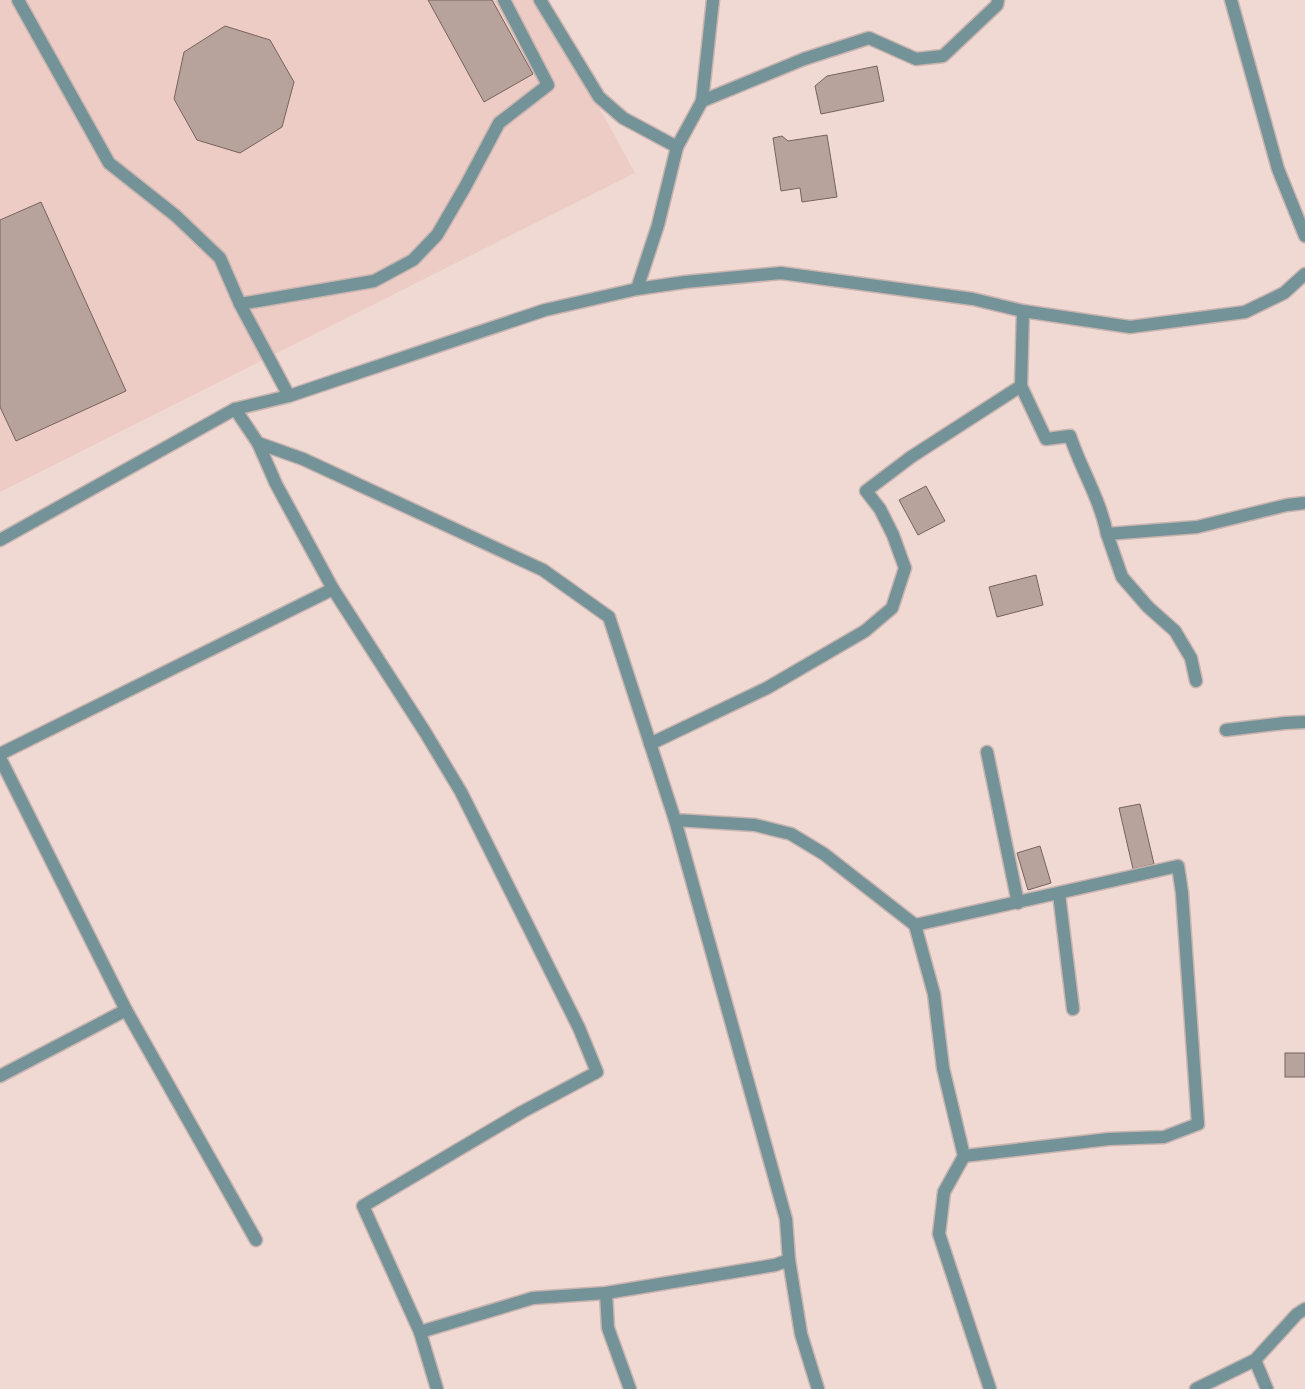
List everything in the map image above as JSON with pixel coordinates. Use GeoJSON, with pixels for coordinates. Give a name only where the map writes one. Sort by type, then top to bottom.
{"type":"FeatureCollection","features":[{"type":"Feature","properties":{"kind":"street"},"geometry":{"type":"LineString","coordinates":[[18,0],[109,163],[176,216],[220,258],[240,304],[289,396]]}},
{"type":"Feature","properties":{"kind":"street"},"geometry":{"type":"LineString","coordinates":[[240,304],[374,281],[413,260],[437,235],[499,123],[548,85],[504,0]]}},
{"type":"Feature","properties":{"kind":"street"},"geometry":{"type":"LineString","coordinates":[[540,0],[599,97],[622,118],[678,147]]}},
{"type":"Feature","properties":{"kind":"street"},"geometry":{"type":"LineString","coordinates":[[637,289],[658,225],[678,147],[702,101],[713,0]]}},
{"type":"Feature","properties":{"kind":"street"},"geometry":{"type":"LineString","coordinates":[[702,101],[804,59],[870,38],[916,60],[943,56],[997,5],[998,0]]}},
{"type":"Feature","properties":{"kind":"street"},"geometry":{"type":"LineString","coordinates":[[1231,0],[1278,170],[1305,236]]}},
{"type":"Feature","properties":{"kind":"street"},"geometry":{"type":"LineString","coordinates":[[0,540],[235,409],[289,396],[544,310],[637,289],[685,282],[781,273],[973,298],[1023,310],[1130,327],[1245,312],[1284,292],[1305,274]]}},
{"type":"Feature","properties":{"kind":"street"},"geometry":{"type":"LineString","coordinates":[[1023,310],[1021,386],[1046,439],[1070,436],[1103,514],[1107,534],[1122,578],[1148,607],[1175,631],[1191,658],[1196,682]]}},
{"type":"Feature","properties":{"kind":"street"},"geometry":{"type":"LineString","coordinates":[[650,744],[767,688],[865,631],[892,608],[905,568],[893,535],[880,509],[866,491],[911,458],[1021,386]]}},
{"type":"Feature","properties":{"kind":"street"},"geometry":{"type":"LineString","coordinates":[[235,409],[258,443],[276,484],[333,589],[426,732],[461,792],[579,1028],[597,1072],[522,1112],[363,1206],[420,1332],[437,1389]]}},
{"type":"Feature","properties":{"kind":"street"},"geometry":{"type":"LineString","coordinates":[[258,443],[303,459],[543,570],[609,617],[675,820],[786,1219],[789,1260],[800,1334],[818,1389]]}},
{"type":"Feature","properties":{"kind":"street"},"geometry":{"type":"LineString","coordinates":[[1107,534],[1197,527],[1287,505],[1305,503]]}},
{"type":"Feature","properties":{"kind":"street"},"geometry":{"type":"LineString","coordinates":[[0,754],[333,589]]}},
{"type":"Feature","properties":{"kind":"street"},"geometry":{"type":"LineString","coordinates":[[1226,730],[1305,722]]}},
{"type":"Feature","properties":{"kind":"street"},"geometry":{"type":"LineString","coordinates":[[987,752],[1018,902]]}},
{"type":"Feature","properties":{"kind":"street"},"geometry":{"type":"LineString","coordinates":[[0,758],[126,1010],[256,1240]]}},
{"type":"Feature","properties":{"kind":"street"},"geometry":{"type":"LineString","coordinates":[[675,820],[755,825],[792,834],[824,854],[915,925],[934,994],[943,1068],[964,1156],[944,1192],[940,1234],[990,1389]]}},
{"type":"Feature","properties":{"kind":"street"},"geometry":{"type":"LineString","coordinates":[[915,925],[1178,866],[1182,893],[1198,1124],[1164,1137],[1110,1139],[964,1156]]}},
{"type":"Feature","properties":{"kind":"street"},"geometry":{"type":"LineString","coordinates":[[1059,894],[1073,1009]]}},
{"type":"Feature","properties":{"kind":"street"},"geometry":{"type":"LineString","coordinates":[[0,1076],[126,1010]]}},
{"type":"Feature","properties":{"kind":"street"},"geometry":{"type":"LineString","coordinates":[[420,1332],[533,1298],[606,1293],[776,1265],[789,1260]]}},
{"type":"Feature","properties":{"kind":"street"},"geometry":{"type":"LineString","coordinates":[[606,1293],[608,1328],[630,1389]]}},
{"type":"Feature","properties":{"kind":"street"},"geometry":{"type":"LineString","coordinates":[[1196,1389],[1255,1360],[1297,1314],[1305,1309]]}},
{"type":"Feature","properties":{"kind":"street"},"geometry":{"type":"LineString","coordinates":[[1255,1360],[1267,1389]]}},
{"type":"Feature","properties":{"kind":"shaded area"},"geometry":{"type":"Polygon","coordinates":[[[0,0],[540,0],[635,173],[0,492],[0,0]]]}},
{"type":"Feature","properties":{"kind":"building"},"geometry":{"type":"Polygon","coordinates":[[[428,0],[492,0],[533,74],[484,102],[428,0]]]}},
{"type":"Feature","properties":{"kind":"building"},"geometry":{"type":"Polygon","coordinates":[[[225,26],[270,40],[294,82],[282,127],[240,153],[197,140],[174,99],[184,52],[225,26]]]}},
{"type":"Feature","properties":{"kind":"building"},"geometry":{"type":"Polygon","coordinates":[[[877,66],[884,101],[821,114],[815,86],[827,76],[877,66]]]}},
{"type":"Feature","properties":{"kind":"building"},"geometry":{"type":"Polygon","coordinates":[[[827,135],[837,197],[802,202],[800,188],[781,191],[773,138],[782,136],[788,141],[827,135]]]}},
{"type":"Feature","properties":{"kind":"building"},"geometry":{"type":"Polygon","coordinates":[[[41,202],[126,391],[16,441],[0,407],[0,220],[41,202]]]}},
{"type":"Feature","properties":{"kind":"building"},"geometry":{"type":"Polygon","coordinates":[[[926,486],[945,521],[918,535],[899,500],[926,486]]]}},
{"type":"Feature","properties":{"kind":"building"},"geometry":{"type":"Polygon","coordinates":[[[1036,575],[1043,605],[997,617],[989,587],[1036,575]]]}},
{"type":"Feature","properties":{"kind":"building"},"geometry":{"type":"Polygon","coordinates":[[[1140,804],[1154,864],[1133,869],[1119,808],[1140,804]]]}},
{"type":"Feature","properties":{"kind":"building"},"geometry":{"type":"Polygon","coordinates":[[[1040,846],[1051,883],[1028,890],[1017,853],[1040,846]]]}},
{"type":"Feature","properties":{"kind":"building"},"geometry":{"type":"Polygon","coordinates":[[[1285,1053],[1305,1053],[1305,1077],[1285,1077],[1285,1053]]]}}]}
